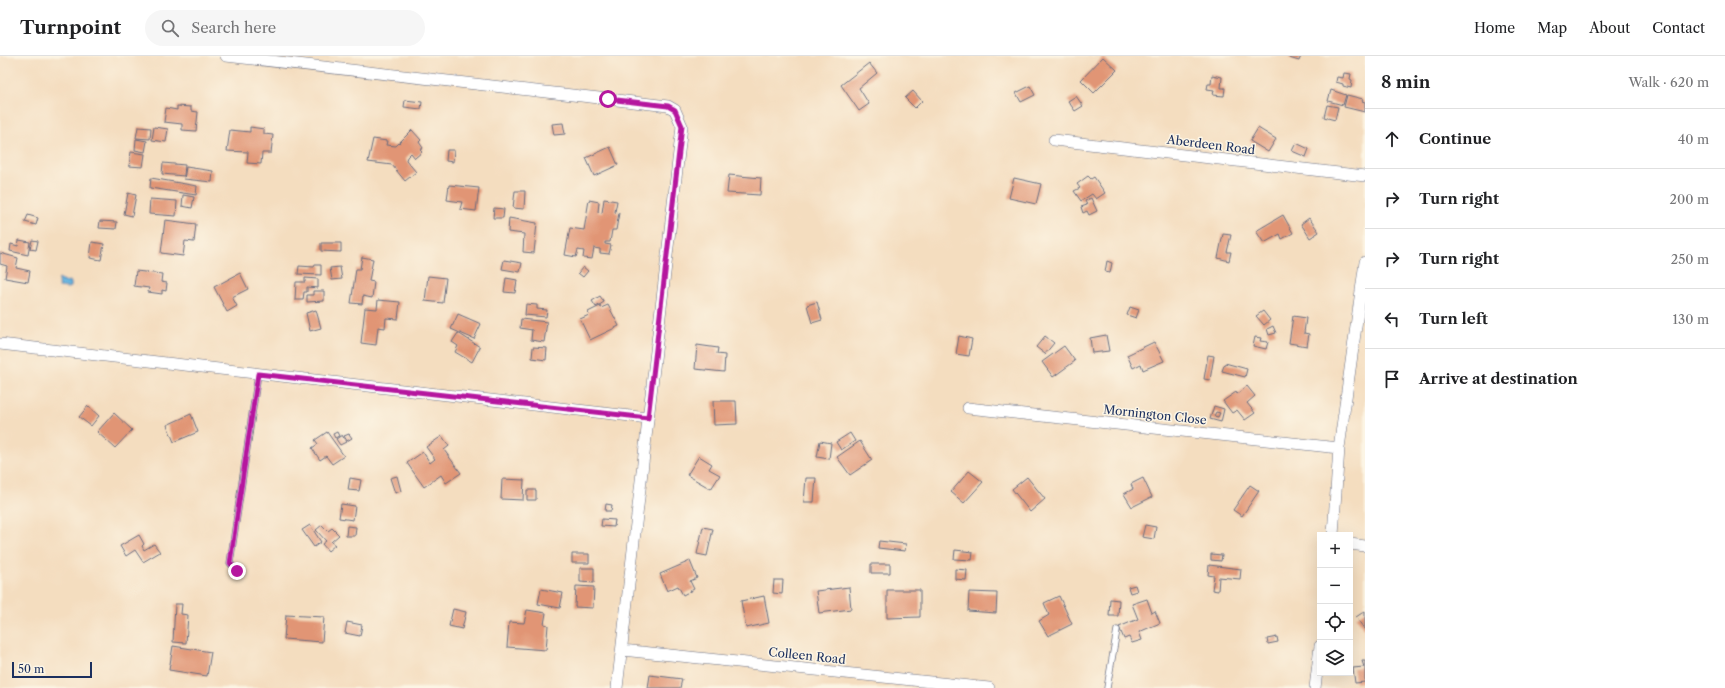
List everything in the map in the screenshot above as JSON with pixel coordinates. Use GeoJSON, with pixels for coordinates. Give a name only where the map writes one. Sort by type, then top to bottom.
{"type":"FeatureCollection","features":[{"type":"Feature","properties":{"kind":"street"},"geometry":{"type":"LineString","coordinates":[[226,56],[586,96],[668,106],[675,110],[682,126],[617,688]]}},
{"type":"Feature","properties":{"kind":"street","name":"Aberdeen Road"},"geometry":{"type":"LineString","coordinates":[[1054,140],[1365,176]]}},
{"type":"Feature","properties":{"kind":"street"},"geometry":{"type":"LineString","coordinates":[[1333,532],[1339,448],[1365,262]]}},
{"type":"Feature","properties":{"kind":"street"},"geometry":{"type":"LineString","coordinates":[[0,344],[648,418]]}},
{"type":"Feature","properties":{"kind":"street","name":"Mornington Close"},"geometry":{"type":"LineString","coordinates":[[968,408],[1339,448]]}},
{"type":"Feature","properties":{"kind":"street"},"geometry":{"type":"LineString","coordinates":[[1353,544],[1365,546]]}},
{"type":"Feature","properties":{"kind":"street","name":"Colleen Road"},"geometry":{"type":"LineString","coordinates":[[622,650],[989,688]]}},
{"type":"Feature","properties":{"kind":"street"},"geometry":{"type":"LineString","coordinates":[[1315,688],[1317,671]]}},
{"type":"Feature","properties":{"kind":"lane"},"geometry":{"type":"LineString","coordinates":[[237,571],[230,563],[258,374]]}},
{"type":"Feature","properties":{"kind":"lane"},"geometry":{"type":"LineString","coordinates":[[1107,688],[1117,630]]}},
{"type":"Feature","properties":{"kind":"water"},"geometry":{"type":"Polygon","coordinates":[[[59,279],[63,282],[70,281],[71,287],[59,287],[59,279]]]}},
{"type":"Feature","properties":{"kind":"building"},"geometry":{"type":"Polygon","coordinates":[[[1289,56],[1301,56],[1299,61],[1289,58],[1289,56]]]}},
{"type":"Feature","properties":{"kind":"building"},"geometry":{"type":"Polygon","coordinates":[[[1103,57],[1117,70],[1094,93],[1081,80],[1103,57]]]}},
{"type":"Feature","properties":{"kind":"building"},"geometry":{"type":"Polygon","coordinates":[[[869,63],[877,73],[859,88],[869,104],[859,111],[841,85],[869,63]]]}},
{"type":"Feature","properties":{"kind":"building"},"geometry":{"type":"Polygon","coordinates":[[[1344,73],[1351,74],[1351,88],[1336,82],[1337,77],[1343,78],[1344,73]]]}},
{"type":"Feature","properties":{"kind":"building"},"geometry":{"type":"Polygon","coordinates":[[[1212,75],[1222,77],[1221,88],[1225,88],[1224,96],[1213,95],[1214,90],[1207,89],[1208,84],[1211,84],[1212,75]]]}},
{"type":"Feature","properties":{"kind":"building"},"geometry":{"type":"Polygon","coordinates":[[[1030,86],[1035,95],[1021,102],[1016,93],[1030,86]]]}},
{"type":"Feature","properties":{"kind":"building"},"geometry":{"type":"Polygon","coordinates":[[[1331,90],[1346,95],[1343,105],[1328,101],[1331,90]]]}},
{"type":"Feature","properties":{"kind":"building"},"geometry":{"type":"Polygon","coordinates":[[[913,91],[922,101],[915,108],[905,98],[913,91]]]}},
{"type":"Feature","properties":{"kind":"building"},"geometry":{"type":"Polygon","coordinates":[[[1347,95],[1363,99],[1362,101],[1365,102],[1365,112],[1344,107],[1347,95]]]}},
{"type":"Feature","properties":{"kind":"building"},"geometry":{"type":"Polygon","coordinates":[[[1076,96],[1083,106],[1075,111],[1068,101],[1076,96]]]}},
{"type":"Feature","properties":{"kind":"building"},"geometry":{"type":"Polygon","coordinates":[[[405,100],[422,102],[421,109],[404,107],[405,100]]]}},
{"type":"Feature","properties":{"kind":"building"},"geometry":{"type":"Polygon","coordinates":[[[1327,105],[1338,107],[1335,120],[1324,117],[1327,105]]]}},
{"type":"Feature","properties":{"kind":"building"},"geometry":{"type":"Polygon","coordinates":[[[177,106],[191,107],[191,111],[198,112],[196,131],[182,130],[182,124],[164,122],[166,108],[177,110],[177,106]]]}},
{"type":"Feature","properties":{"kind":"building"},"geometry":{"type":"Polygon","coordinates":[[[563,123],[565,134],[554,135],[552,124],[563,123]]]}},
{"type":"Feature","properties":{"kind":"building"},"geometry":{"type":"Polygon","coordinates":[[[138,127],[151,128],[150,139],[136,138],[138,127]]]}},
{"type":"Feature","properties":{"kind":"building"},"geometry":{"type":"Polygon","coordinates":[[[154,127],[168,129],[166,142],[152,140],[154,127]]]}},
{"type":"Feature","properties":{"kind":"building"},"geometry":{"type":"Polygon","coordinates":[[[250,127],[264,129],[264,134],[273,135],[271,153],[262,153],[261,164],[247,163],[248,152],[227,151],[230,130],[250,132],[250,127]]]}},
{"type":"Feature","properties":{"kind":"building"},"geometry":{"type":"Polygon","coordinates":[[[1258,128],[1276,139],[1268,152],[1250,141],[1258,128]]]}},
{"type":"Feature","properties":{"kind":"building"},"geometry":{"type":"Polygon","coordinates":[[[412,130],[421,140],[419,142],[423,148],[420,150],[422,152],[415,158],[411,153],[407,157],[406,160],[416,172],[405,181],[392,165],[368,162],[373,139],[387,141],[386,145],[396,146],[412,130]]]}},
{"type":"Feature","properties":{"kind":"building"},"geometry":{"type":"Polygon","coordinates":[[[136,139],[147,141],[145,152],[135,150],[136,139]]]}},
{"type":"Feature","properties":{"kind":"building"},"geometry":{"type":"Polygon","coordinates":[[[1296,143],[1309,149],[1306,157],[1292,151],[1296,143]]]}},
{"type":"Feature","properties":{"kind":"building"},"geometry":{"type":"Polygon","coordinates":[[[610,147],[618,165],[594,176],[586,158],[610,147]]]}},
{"type":"Feature","properties":{"kind":"building"},"geometry":{"type":"Polygon","coordinates":[[[447,150],[454,150],[453,162],[446,161],[447,150]]]}},
{"type":"Feature","properties":{"kind":"building"},"geometry":{"type":"Polygon","coordinates":[[[131,152],[145,154],[143,167],[129,166],[131,152]]]}},
{"type":"Feature","properties":{"kind":"building"},"geometry":{"type":"Polygon","coordinates":[[[163,163],[185,165],[184,176],[162,174],[163,163]]]}},
{"type":"Feature","properties":{"kind":"building"},"geometry":{"type":"Polygon","coordinates":[[[186,167],[213,171],[212,182],[184,179],[186,167]]]}},
{"type":"Feature","properties":{"kind":"building"},"geometry":{"type":"Polygon","coordinates":[[[729,175],[761,178],[760,195],[727,193],[729,175]]]}},
{"type":"Feature","properties":{"kind":"building"},"geometry":{"type":"Polygon","coordinates":[[[1088,176],[1091,179],[1094,177],[1105,193],[1096,199],[1092,194],[1081,201],[1074,191],[1080,188],[1077,184],[1088,176]]]}},
{"type":"Feature","properties":{"kind":"building"},"geometry":{"type":"Polygon","coordinates":[[[151,178],[197,186],[196,195],[150,188],[151,178]]]}},
{"type":"Feature","properties":{"kind":"building"},"geometry":{"type":"Polygon","coordinates":[[[1014,178],[1041,184],[1036,204],[1009,198],[1014,178]]]}},
{"type":"Feature","properties":{"kind":"building"},"geometry":{"type":"Polygon","coordinates":[[[449,185],[479,188],[476,211],[460,209],[462,202],[447,200],[449,185]]]}},
{"type":"Feature","properties":{"kind":"building"},"geometry":{"type":"Polygon","coordinates":[[[515,191],[525,191],[524,209],[513,208],[515,191]]]}},
{"type":"Feature","properties":{"kind":"building"},"geometry":{"type":"Polygon","coordinates":[[[128,193],[136,195],[132,216],[124,214],[128,193]]]}},
{"type":"Feature","properties":{"kind":"building"},"geometry":{"type":"Polygon","coordinates":[[[183,195],[194,197],[192,208],[182,206],[183,195]]]}},
{"type":"Feature","properties":{"kind":"building"},"geometry":{"type":"Polygon","coordinates":[[[1091,198],[1097,211],[1089,215],[1087,211],[1083,213],[1081,207],[1087,205],[1085,201],[1091,198]]]}},
{"type":"Feature","properties":{"kind":"building"},"geometry":{"type":"Polygon","coordinates":[[[150,199],[177,201],[176,216],[149,214],[150,199]]]}},
{"type":"Feature","properties":{"kind":"building"},"geometry":{"type":"Polygon","coordinates":[[[604,199],[617,201],[615,212],[619,213],[616,230],[612,230],[610,242],[605,242],[605,244],[611,245],[609,254],[600,253],[600,249],[594,248],[592,259],[583,258],[584,251],[578,250],[576,257],[565,255],[570,228],[584,230],[589,200],[599,202],[598,212],[602,213],[604,199]]]}},
{"type":"Feature","properties":{"kind":"building"},"geometry":{"type":"Polygon","coordinates":[[[494,208],[504,209],[503,218],[493,218],[494,208]]]}},
{"type":"Feature","properties":{"kind":"building"},"geometry":{"type":"Polygon","coordinates":[[[28,215],[38,218],[36,225],[25,222],[28,215]]]}},
{"type":"Feature","properties":{"kind":"building"},"geometry":{"type":"Polygon","coordinates":[[[1283,215],[1293,233],[1282,239],[1280,234],[1264,243],[1256,231],[1283,215]]]}},
{"type":"Feature","properties":{"kind":"building"},"geometry":{"type":"Polygon","coordinates":[[[509,218],[537,223],[534,253],[523,252],[524,234],[508,232],[509,218]]]}},
{"type":"Feature","properties":{"kind":"building"},"geometry":{"type":"Polygon","coordinates":[[[1309,218],[1319,232],[1310,238],[1301,224],[1309,218]]]}},
{"type":"Feature","properties":{"kind":"building"},"geometry":{"type":"Polygon","coordinates":[[[165,220],[196,224],[194,242],[185,241],[183,256],[161,253],[165,220]]]}},
{"type":"Feature","properties":{"kind":"building"},"geometry":{"type":"Polygon","coordinates":[[[100,221],[117,222],[116,229],[99,228],[100,221]]]}},
{"type":"Feature","properties":{"kind":"building"},"geometry":{"type":"Polygon","coordinates":[[[1223,234],[1231,235],[1227,252],[1231,252],[1229,261],[1218,258],[1223,234]]]}},
{"type":"Feature","properties":{"kind":"building"},"geometry":{"type":"Polygon","coordinates":[[[19,240],[30,242],[28,255],[10,251],[11,244],[18,246],[19,240]]]}},
{"type":"Feature","properties":{"kind":"building"},"geometry":{"type":"Polygon","coordinates":[[[32,240],[38,241],[36,250],[30,249],[32,240]]]}},
{"type":"Feature","properties":{"kind":"building"},"geometry":{"type":"Polygon","coordinates":[[[92,242],[104,244],[101,260],[90,258],[92,242]]]}},
{"type":"Feature","properties":{"kind":"building"},"geometry":{"type":"Polygon","coordinates":[[[321,243],[341,243],[341,252],[321,251],[321,243]]]}},
{"type":"Feature","properties":{"kind":"building"},"geometry":{"type":"Polygon","coordinates":[[[0,253],[18,258],[16,268],[30,271],[28,282],[5,278],[7,266],[0,264],[0,253]]]}},
{"type":"Feature","properties":{"kind":"building"},"geometry":{"type":"Polygon","coordinates":[[[362,257],[373,259],[369,281],[374,282],[372,298],[363,296],[362,304],[351,303],[356,269],[360,269],[362,257]]]}},
{"type":"Feature","properties":{"kind":"building"},"geometry":{"type":"Polygon","coordinates":[[[504,260],[522,263],[520,272],[502,269],[504,260]]]}},
{"type":"Feature","properties":{"kind":"building"},"geometry":{"type":"Polygon","coordinates":[[[1107,261],[1112,263],[1110,273],[1105,272],[1107,261]]]}},
{"type":"Feature","properties":{"kind":"building"},"geometry":{"type":"Polygon","coordinates":[[[315,265],[321,265],[321,275],[298,274],[299,266],[314,267],[315,265]]]}},
{"type":"Feature","properties":{"kind":"building"},"geometry":{"type":"Polygon","coordinates":[[[340,267],[342,279],[332,280],[330,268],[340,267]]]}},
{"type":"Feature","properties":{"kind":"building"},"geometry":{"type":"Polygon","coordinates":[[[583,267],[588,271],[583,277],[578,273],[583,267]]]}},
{"type":"Feature","properties":{"kind":"building"},"geometry":{"type":"Polygon","coordinates":[[[136,271],[162,274],[161,282],[167,283],[166,291],[162,290],[162,294],[148,292],[149,288],[134,286],[136,271]]]}},
{"type":"Feature","properties":{"kind":"building"},"geometry":{"type":"Polygon","coordinates":[[[240,273],[248,289],[232,297],[237,306],[227,312],[214,287],[240,273]]]}},
{"type":"Feature","properties":{"kind":"building"},"geometry":{"type":"Polygon","coordinates":[[[428,276],[446,278],[443,303],[425,301],[428,276]]]}},
{"type":"Feature","properties":{"kind":"building"},"geometry":{"type":"Polygon","coordinates":[[[305,278],[318,279],[318,288],[307,287],[307,292],[304,292],[303,300],[295,300],[296,282],[305,282],[305,278]]]}},
{"type":"Feature","properties":{"kind":"building"},"geometry":{"type":"Polygon","coordinates":[[[506,278],[517,280],[515,293],[504,292],[506,278]]]}},
{"type":"Feature","properties":{"kind":"building"},"geometry":{"type":"Polygon","coordinates":[[[313,291],[324,291],[324,301],[307,302],[307,295],[313,295],[313,291]]]}},
{"type":"Feature","properties":{"kind":"building"},"geometry":{"type":"Polygon","coordinates":[[[600,296],[604,302],[596,307],[592,301],[600,296]]]}},
{"type":"Feature","properties":{"kind":"building"},"geometry":{"type":"Polygon","coordinates":[[[378,300],[400,302],[398,319],[386,318],[385,328],[378,327],[376,345],[361,343],[365,308],[377,309],[378,300]]]}},
{"type":"Feature","properties":{"kind":"building"},"geometry":{"type":"Polygon","coordinates":[[[817,302],[822,320],[812,323],[807,305],[817,302]]]}},
{"type":"Feature","properties":{"kind":"building"},"geometry":{"type":"Polygon","coordinates":[[[526,304],[537,305],[537,309],[547,310],[546,317],[525,315],[526,304]]]}},
{"type":"Feature","properties":{"kind":"building"},"geometry":{"type":"Polygon","coordinates":[[[608,305],[619,326],[590,340],[580,319],[589,315],[588,312],[600,306],[601,308],[608,305]]]}},
{"type":"Feature","properties":{"kind":"building"},"geometry":{"type":"Polygon","coordinates":[[[1130,307],[1139,310],[1136,318],[1127,315],[1130,307]]]}},
{"type":"Feature","properties":{"kind":"building"},"geometry":{"type":"Polygon","coordinates":[[[316,310],[321,328],[310,331],[306,313],[316,310]]]}},
{"type":"Feature","properties":{"kind":"building"},"geometry":{"type":"Polygon","coordinates":[[[1263,311],[1270,320],[1264,325],[1256,316],[1263,311]]]}},
{"type":"Feature","properties":{"kind":"building"},"geometry":{"type":"Polygon","coordinates":[[[458,314],[481,324],[474,339],[451,329],[458,314]]]}},
{"type":"Feature","properties":{"kind":"building"},"geometry":{"type":"Polygon","coordinates":[[[1293,316],[1306,318],[1304,333],[1309,334],[1307,346],[1289,343],[1293,316]]]}},
{"type":"Feature","properties":{"kind":"building"},"geometry":{"type":"Polygon","coordinates":[[[521,319],[547,322],[544,342],[531,340],[532,330],[520,328],[521,319]]]}},
{"type":"Feature","properties":{"kind":"building"},"geometry":{"type":"Polygon","coordinates":[[[1273,326],[1276,333],[1269,335],[1267,329],[1273,326]]]}},
{"type":"Feature","properties":{"kind":"building"},"geometry":{"type":"Polygon","coordinates":[[[458,333],[480,347],[472,362],[455,352],[458,346],[452,342],[458,333]]]}},
{"type":"Feature","properties":{"kind":"building"},"geometry":{"type":"Polygon","coordinates":[[[1106,335],[1109,351],[1092,353],[1090,338],[1106,335]]]}},
{"type":"Feature","properties":{"kind":"building"},"geometry":{"type":"Polygon","coordinates":[[[959,336],[972,339],[969,356],[956,354],[959,336]]]}},
{"type":"Feature","properties":{"kind":"building"},"geometry":{"type":"Polygon","coordinates":[[[1045,336],[1054,343],[1045,354],[1036,347],[1045,336]]]}},
{"type":"Feature","properties":{"kind":"building"},"geometry":{"type":"Polygon","coordinates":[[[1255,337],[1261,338],[1260,341],[1268,342],[1266,349],[1253,346],[1255,337]]]}},
{"type":"Feature","properties":{"kind":"building"},"geometry":{"type":"Polygon","coordinates":[[[1154,342],[1164,361],[1143,370],[1141,364],[1133,368],[1127,355],[1154,342]]]}},
{"type":"Feature","properties":{"kind":"building"},"geometry":{"type":"Polygon","coordinates":[[[697,345],[718,348],[717,354],[725,355],[724,372],[695,369],[697,345]]]}},
{"type":"Feature","properties":{"kind":"building"},"geometry":{"type":"Polygon","coordinates":[[[1064,346],[1075,361],[1053,377],[1042,362],[1064,346]]]}},
{"type":"Feature","properties":{"kind":"building"},"geometry":{"type":"Polygon","coordinates":[[[533,347],[547,348],[546,360],[532,358],[533,347]]]}},
{"type":"Feature","properties":{"kind":"building"},"geometry":{"type":"Polygon","coordinates":[[[1208,355],[1214,356],[1210,380],[1204,379],[1208,355]]]}},
{"type":"Feature","properties":{"kind":"building"},"geometry":{"type":"Polygon","coordinates":[[[1225,363],[1247,369],[1245,377],[1222,371],[1225,363]]]}},
{"type":"Feature","properties":{"kind":"building"},"geometry":{"type":"Polygon","coordinates":[[[1247,386],[1255,396],[1247,403],[1255,413],[1245,420],[1237,410],[1232,413],[1223,401],[1236,392],[1237,394],[1247,386]]]}},
{"type":"Feature","properties":{"kind":"building"},"geometry":{"type":"Polygon","coordinates":[[[713,401],[736,401],[737,424],[714,425],[713,401]]]}},
{"type":"Feature","properties":{"kind":"building"},"geometry":{"type":"Polygon","coordinates":[[[88,406],[99,416],[91,426],[79,417],[88,406]]]}},
{"type":"Feature","properties":{"kind":"building"},"geometry":{"type":"Polygon","coordinates":[[[1214,406],[1224,409],[1221,422],[1210,419],[1214,406]],[[1216,412],[1214,416],[1218,417],[1220,413],[1216,412]]]}},
{"type":"Feature","properties":{"kind":"building"},"geometry":{"type":"Polygon","coordinates":[[[114,413],[132,430],[115,448],[97,432],[114,413]]]}},
{"type":"Feature","properties":{"kind":"building"},"geometry":{"type":"Polygon","coordinates":[[[191,414],[198,432],[174,442],[167,425],[191,414]]]}},
{"type":"Feature","properties":{"kind":"building"},"geometry":{"type":"Polygon","coordinates":[[[327,432],[344,456],[332,464],[326,456],[320,460],[312,448],[318,444],[315,440],[327,432]]]}},
{"type":"Feature","properties":{"kind":"building"},"geometry":{"type":"Polygon","coordinates":[[[337,432],[339,436],[335,438],[333,434],[337,432]]]}},
{"type":"Feature","properties":{"kind":"building"},"geometry":{"type":"Polygon","coordinates":[[[850,433],[855,441],[841,450],[836,442],[850,433]]]}},
{"type":"Feature","properties":{"kind":"building"},"geometry":{"type":"Polygon","coordinates":[[[349,434],[352,438],[347,441],[344,436],[349,434]]]}},
{"type":"Feature","properties":{"kind":"building"},"geometry":{"type":"Polygon","coordinates":[[[342,435],[346,442],[340,445],[336,439],[342,435]]]}},
{"type":"Feature","properties":{"kind":"building"},"geometry":{"type":"Polygon","coordinates":[[[442,436],[449,446],[444,450],[461,473],[446,483],[441,475],[424,487],[407,463],[423,452],[430,463],[435,459],[426,447],[442,436]]]}},
{"type":"Feature","properties":{"kind":"building"},"geometry":{"type":"Polygon","coordinates":[[[820,441],[831,443],[829,459],[817,457],[820,441]]]}},
{"type":"Feature","properties":{"kind":"building"},"geometry":{"type":"Polygon","coordinates":[[[860,441],[872,460],[850,475],[837,457],[860,441]]]}},
{"type":"Feature","properties":{"kind":"building"},"geometry":{"type":"Polygon","coordinates":[[[699,456],[712,464],[709,469],[720,475],[711,489],[687,475],[699,456]]]}},
{"type":"Feature","properties":{"kind":"building"},"geometry":{"type":"Polygon","coordinates":[[[969,471],[983,482],[964,503],[951,492],[969,471]]]}},
{"type":"Feature","properties":{"kind":"building"},"geometry":{"type":"Polygon","coordinates":[[[397,476],[401,491],[395,493],[390,478],[397,476]]]}},
{"type":"Feature","properties":{"kind":"building"},"geometry":{"type":"Polygon","coordinates":[[[1027,477],[1045,499],[1030,512],[1012,489],[1027,477]]]}},
{"type":"Feature","properties":{"kind":"building"},"geometry":{"type":"Polygon","coordinates":[[[350,478],[361,480],[359,491],[348,490],[350,478]]]}},
{"type":"Feature","properties":{"kind":"building"},"geometry":{"type":"Polygon","coordinates":[[[806,478],[816,478],[814,502],[804,502],[806,478]]]}},
{"type":"Feature","properties":{"kind":"building"},"geometry":{"type":"Polygon","coordinates":[[[1143,478],[1152,497],[1132,507],[1124,494],[1133,489],[1131,484],[1143,478]]]}},
{"type":"Feature","properties":{"kind":"building"},"geometry":{"type":"Polygon","coordinates":[[[502,479],[524,480],[523,500],[501,499],[502,479]]]}},
{"type":"Feature","properties":{"kind":"building"},"geometry":{"type":"Polygon","coordinates":[[[1250,485],[1259,491],[1242,516],[1233,510],[1250,485]]]}},
{"type":"Feature","properties":{"kind":"building"},"geometry":{"type":"Polygon","coordinates":[[[527,490],[536,490],[536,500],[527,500],[527,490]]]}},
{"type":"Feature","properties":{"kind":"building"},"geometry":{"type":"Polygon","coordinates":[[[341,504],[355,506],[353,520],[339,518],[341,504]]]}},
{"type":"Feature","properties":{"kind":"building"},"geometry":{"type":"Polygon","coordinates":[[[606,504],[612,505],[611,511],[605,511],[606,504]]]}},
{"type":"Feature","properties":{"kind":"building"},"geometry":{"type":"Polygon","coordinates":[[[602,519],[615,520],[614,527],[601,526],[602,519]]]}},
{"type":"Feature","properties":{"kind":"building"},"geometry":{"type":"Polygon","coordinates":[[[310,525],[321,542],[314,547],[302,530],[310,525]]]}},
{"type":"Feature","properties":{"kind":"building"},"geometry":{"type":"Polygon","coordinates":[[[322,525],[328,531],[332,528],[339,535],[331,542],[335,545],[328,551],[322,544],[326,541],[316,530],[322,525]]]}},
{"type":"Feature","properties":{"kind":"building"},"geometry":{"type":"Polygon","coordinates":[[[1145,525],[1156,527],[1154,539],[1142,537],[1145,525]]]}},
{"type":"Feature","properties":{"kind":"building"},"geometry":{"type":"Polygon","coordinates":[[[347,526],[356,527],[355,536],[346,536],[347,526]]]}},
{"type":"Feature","properties":{"kind":"building"},"geometry":{"type":"Polygon","coordinates":[[[703,527],[713,529],[707,556],[697,554],[703,527]]]}},
{"type":"Feature","properties":{"kind":"building"},"geometry":{"type":"Polygon","coordinates":[[[139,535],[144,544],[142,546],[144,550],[154,544],[160,552],[143,562],[135,550],[126,556],[120,546],[139,535]]]}},
{"type":"Feature","properties":{"kind":"building"},"geometry":{"type":"Polygon","coordinates":[[[879,541],[906,544],[905,551],[878,548],[879,541]]]}},
{"type":"Feature","properties":{"kind":"building"},"geometry":{"type":"Polygon","coordinates":[[[955,550],[973,552],[972,560],[954,559],[955,550]]]}},
{"type":"Feature","properties":{"kind":"building"},"geometry":{"type":"Polygon","coordinates":[[[572,554],[589,554],[589,563],[572,563],[572,554]]]}},
{"type":"Feature","properties":{"kind":"building"},"geometry":{"type":"Polygon","coordinates":[[[1211,554],[1222,555],[1221,561],[1211,560],[1211,554]]]}},
{"type":"Feature","properties":{"kind":"building"},"geometry":{"type":"Polygon","coordinates":[[[690,561],[697,578],[690,581],[694,589],[683,595],[678,586],[667,591],[660,574],[690,561]]]}},
{"type":"Feature","properties":{"kind":"building"},"geometry":{"type":"Polygon","coordinates":[[[871,564],[890,564],[890,573],[871,573],[871,564]]]}},
{"type":"Feature","properties":{"kind":"building"},"geometry":{"type":"Polygon","coordinates":[[[1209,565],[1241,569],[1240,579],[1219,577],[1218,591],[1212,590],[1214,576],[1208,575],[1209,565]]]}},
{"type":"Feature","properties":{"kind":"building"},"geometry":{"type":"Polygon","coordinates":[[[580,568],[594,568],[594,583],[580,582],[580,568]]]}},
{"type":"Feature","properties":{"kind":"building"},"geometry":{"type":"Polygon","coordinates":[[[955,569],[967,570],[966,580],[955,579],[955,569]]]}},
{"type":"Feature","properties":{"kind":"building"},"geometry":{"type":"Polygon","coordinates":[[[774,580],[783,580],[782,594],[773,593],[774,580]]]}},
{"type":"Feature","properties":{"kind":"building"},"geometry":{"type":"Polygon","coordinates":[[[1135,585],[1137,591],[1130,593],[1128,587],[1135,585]]]}},
{"type":"Feature","properties":{"kind":"building"},"geometry":{"type":"Polygon","coordinates":[[[576,586],[594,587],[593,608],[575,607],[576,586]]]}},
{"type":"Feature","properties":{"kind":"building"},"geometry":{"type":"Polygon","coordinates":[[[849,587],[851,609],[819,613],[816,591],[849,587]]]}},
{"type":"Feature","properties":{"kind":"building"},"geometry":{"type":"Polygon","coordinates":[[[541,589],[563,593],[560,608],[538,604],[541,589]]]}},
{"type":"Feature","properties":{"kind":"building"},"geometry":{"type":"Polygon","coordinates":[[[887,590],[920,590],[920,617],[887,618],[887,590]]]}},
{"type":"Feature","properties":{"kind":"building"},"geometry":{"type":"Polygon","coordinates":[[[969,592],[997,593],[996,613],[968,611],[969,592]]]}},
{"type":"Feature","properties":{"kind":"building"},"geometry":{"type":"Polygon","coordinates":[[[764,596],[769,623],[746,628],[741,601],[764,596]]]}},
{"type":"Feature","properties":{"kind":"building"},"geometry":{"type":"Polygon","coordinates":[[[1059,596],[1072,624],[1048,636],[1039,621],[1049,615],[1044,603],[1059,596]]]}},
{"type":"Feature","properties":{"kind":"building"},"geometry":{"type":"Polygon","coordinates":[[[1110,599],[1119,600],[1118,616],[1109,616],[1110,599]]]}},
{"type":"Feature","properties":{"kind":"building"},"geometry":{"type":"Polygon","coordinates":[[[1147,599],[1152,613],[1155,611],[1160,623],[1139,632],[1142,640],[1132,643],[1129,637],[1124,639],[1119,627],[1138,619],[1132,604],[1147,599]]]}},
{"type":"Feature","properties":{"kind":"building"},"geometry":{"type":"Polygon","coordinates":[[[175,604],[182,604],[181,614],[188,615],[186,643],[173,642],[175,604]]]}},
{"type":"Feature","properties":{"kind":"building"},"geometry":{"type":"Polygon","coordinates":[[[453,609],[466,612],[462,629],[449,626],[453,609]]]}},
{"type":"Feature","properties":{"kind":"building"},"geometry":{"type":"Polygon","coordinates":[[[527,610],[546,613],[544,624],[548,625],[546,650],[507,647],[509,622],[524,623],[527,610]]]}},
{"type":"Feature","properties":{"kind":"building"},"geometry":{"type":"Polygon","coordinates":[[[1365,611],[1365,630],[1356,617],[1365,611]]]}},
{"type":"Feature","properties":{"kind":"building"},"geometry":{"type":"Polygon","coordinates":[[[286,615],[324,617],[322,642],[284,639],[286,615]]]}},
{"type":"Feature","properties":{"kind":"building"},"geometry":{"type":"Polygon","coordinates":[[[347,622],[362,625],[360,636],[345,633],[347,622]]]}},
{"type":"Feature","properties":{"kind":"building"},"geometry":{"type":"Polygon","coordinates":[[[1277,637],[1278,642],[1268,644],[1267,639],[1277,637]]]}},
{"type":"Feature","properties":{"kind":"building"},"geometry":{"type":"Polygon","coordinates":[[[173,646],[211,652],[207,676],[169,670],[173,646]]]}},
{"type":"Feature","properties":{"kind":"building"},"geometry":{"type":"Polygon","coordinates":[[[1362,661],[1365,661],[1365,682],[1355,683],[1353,668],[1364,667],[1362,661]]]}},
{"type":"Feature","properties":{"kind":"building"},"geometry":{"type":"Polygon","coordinates":[[[650,675],[682,679],[680,688],[648,688],[650,675]]]}},
{"type":"Feature","properties":{"kind":"route"},"geometry":{"type":"LineString","coordinates":[[237,571],[230,563],[258,374],[648,418],[682,126],[675,110],[668,106],[608,99]]}}]}
